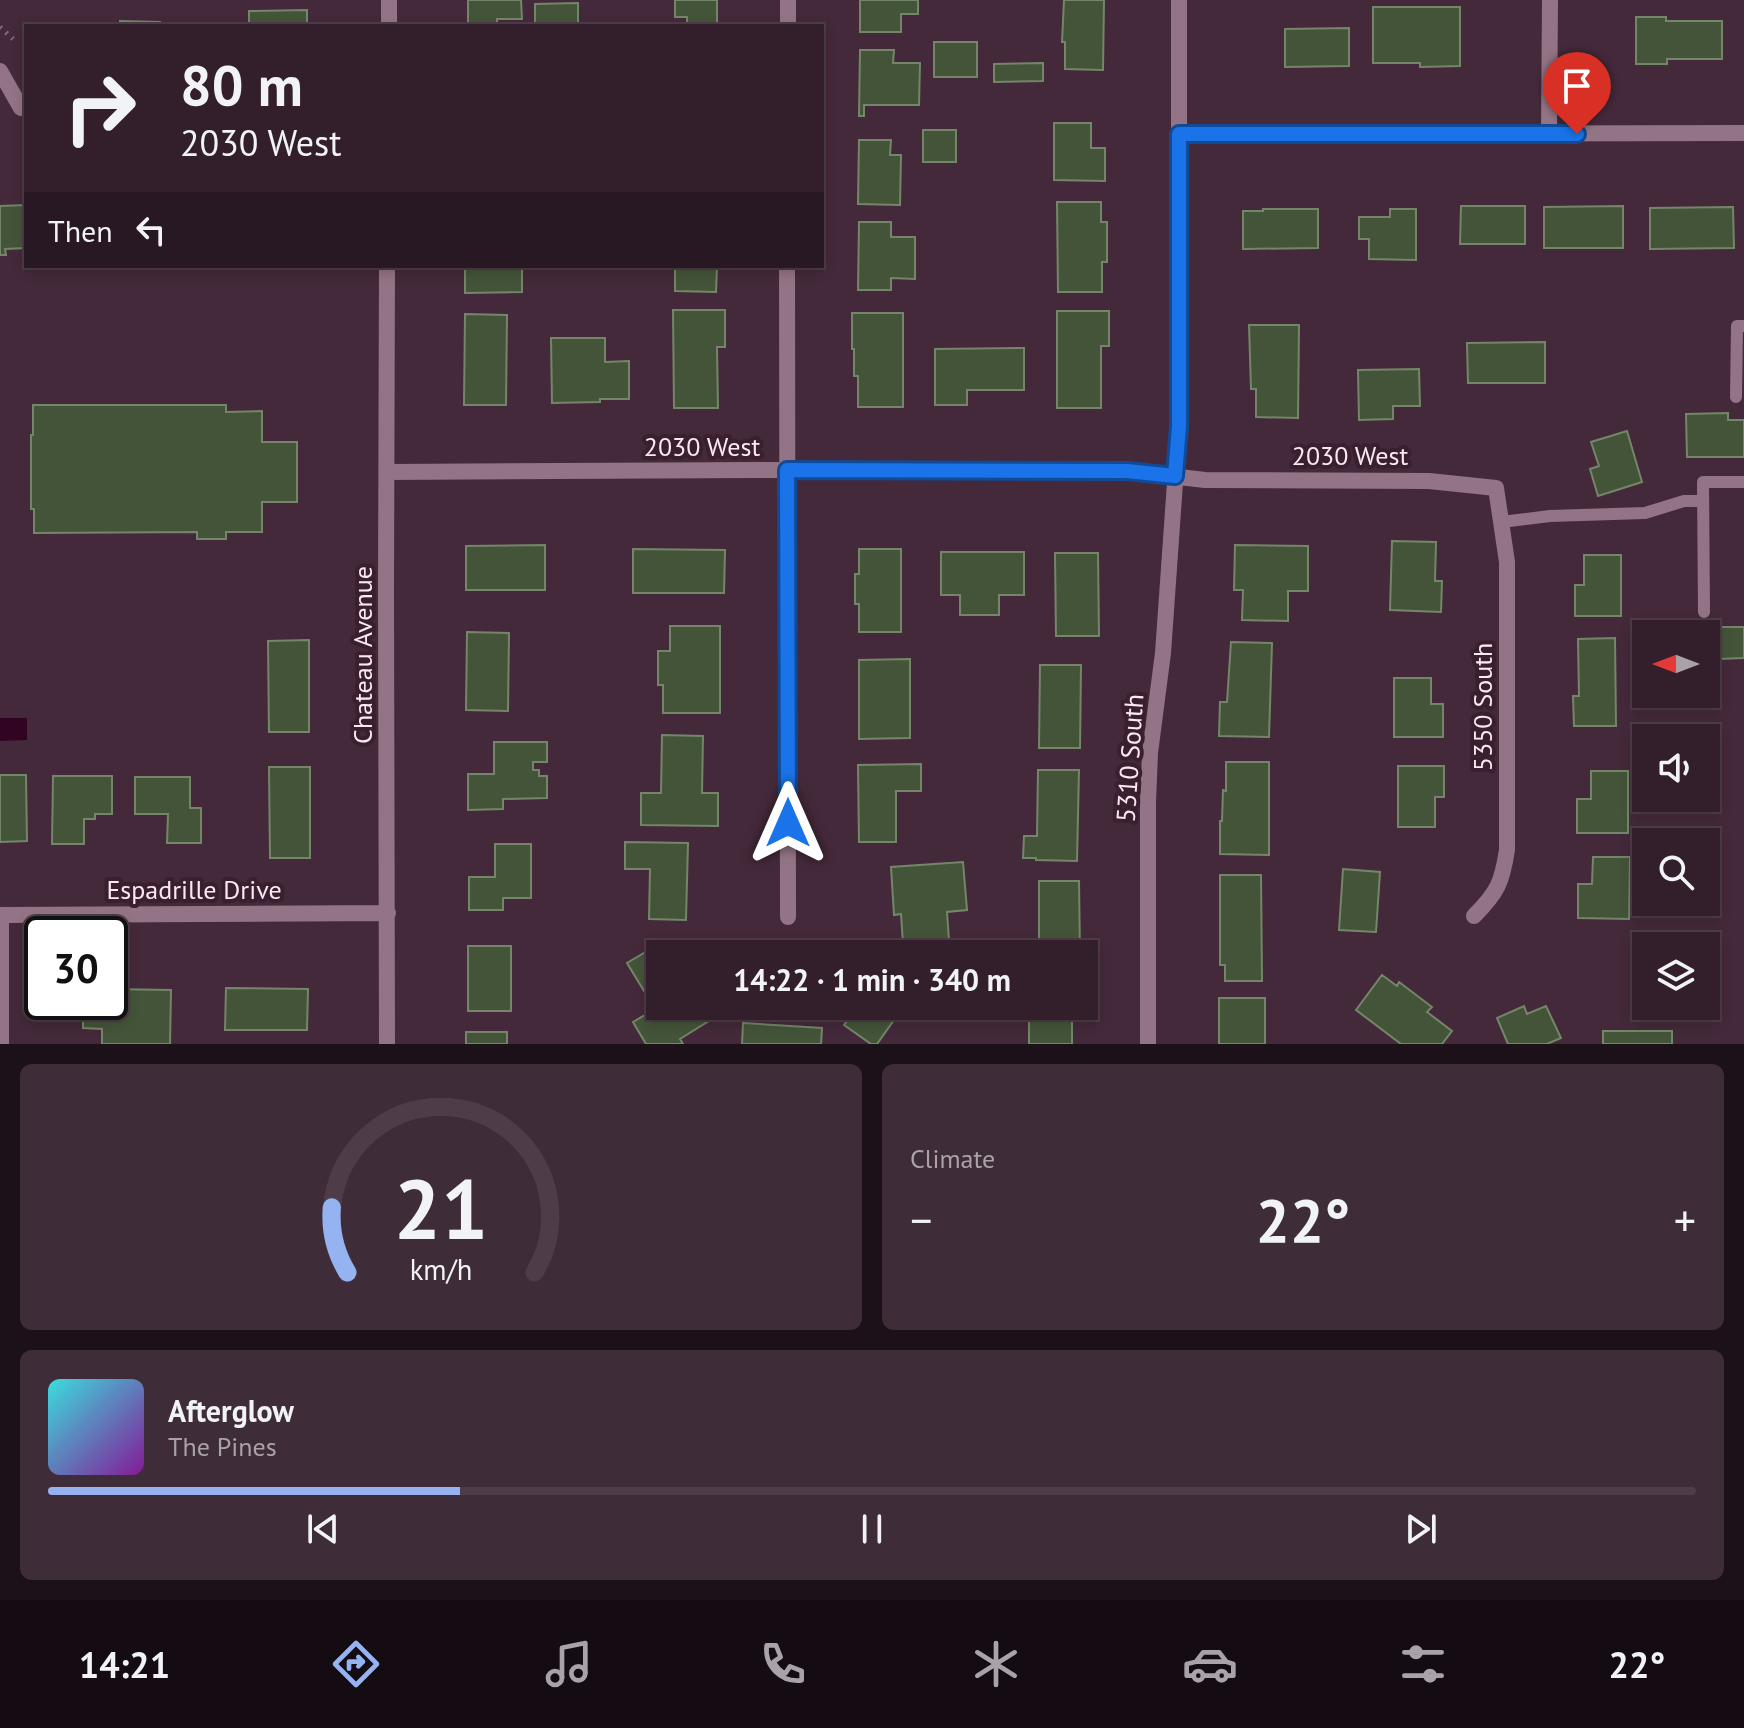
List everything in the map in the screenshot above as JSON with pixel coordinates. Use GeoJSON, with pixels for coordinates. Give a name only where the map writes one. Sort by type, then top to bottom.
{"type":"FeatureCollection","features":[{"type":"Feature","properties":{"kind":"street"},"geometry":{"type":"LineString","coordinates":[[389,0],[389,24]]}},
{"type":"Feature","properties":{"kind":"street"},"geometry":{"type":"LineString","coordinates":[[788,0],[788,24]]}},
{"type":"Feature","properties":{"kind":"street","name":"5310 South"},"geometry":{"type":"LineString","coordinates":[[1148,1044],[1150,765],[1163,653],[1179,426],[1179,0]]}},
{"type":"Feature","properties":{"kind":"street"},"geometry":{"type":"LineString","coordinates":[[1549,134],[1550,0]]}},
{"type":"Feature","properties":{"kind":"street"},"geometry":{"type":"LineString","coordinates":[[0,71],[21,108]]}},
{"type":"Feature","properties":{"kind":"street"},"geometry":{"type":"LineString","coordinates":[[1179,134],[1744,133]]}},
{"type":"Feature","properties":{"kind":"street","name":"Chateau Avenue"},"geometry":{"type":"LineString","coordinates":[[387,268],[387,1044]]}},
{"type":"Feature","properties":{"kind":"street"},"geometry":{"type":"LineString","coordinates":[[787,268],[788,917]]}},
{"type":"Feature","properties":{"kind":"street","name":"2030 West"},"geometry":{"type":"LineString","coordinates":[[387,472],[1127,471],[1205,480],[1429,481],[1496,488]]}},
{"type":"Feature","properties":{"kind":"street","name":"5350 South"},"geometry":{"type":"LineString","coordinates":[[1474,916],[1492,898],[1503,876],[1507,850],[1507,562],[1496,488]]}},
{"type":"Feature","properties":{"kind":"street","name":"Espadrille Drive"},"geometry":{"type":"LineString","coordinates":[[1,915],[388,913]]}},
{"type":"Feature","properties":{"kind":"street"},"geometry":{"type":"LineString","coordinates":[[1,915],[1,1044]]}},
{"type":"Feature","properties":{"kind":"lane"},"geometry":{"type":"LineString","coordinates":[[1736,397],[1737,326],[1744,326]]}},
{"type":"Feature","properties":{"kind":"lane"},"geometry":{"type":"LineString","coordinates":[[1704,612],[1703,482],[1744,482]]}},
{"type":"Feature","properties":{"kind":"lane"},"geometry":{"type":"LineString","coordinates":[[1501,522],[1550,516],[1645,513],[1684,501],[1703,501]]}},
{"type":"Feature","properties":{"kind":"path"},"geometry":{"type":"LineString","coordinates":[[0,27],[13,39]]}},
{"type":"Feature","properties":{"kind":"shaded area"},"geometry":{"type":"Polygon","coordinates":[[[0,718],[27,718],[27,740],[0,741],[0,718]]]}},
{"type":"Feature","properties":{"kind":"building"},"geometry":{"type":"Polygon","coordinates":[[[468,0],[521,0],[522,19],[497,19],[497,24],[468,24],[468,0]]]}},
{"type":"Feature","properties":{"kind":"building"},"geometry":{"type":"Polygon","coordinates":[[[675,0],[717,0],[717,24],[687,24],[687,17],[675,17],[675,0]]]}},
{"type":"Feature","properties":{"kind":"building"},"geometry":{"type":"Polygon","coordinates":[[[860,0],[918,0],[918,14],[901,14],[901,32],[860,32],[860,0]]]}},
{"type":"Feature","properties":{"kind":"building"},"geometry":{"type":"Polygon","coordinates":[[[1064,0],[1104,0],[1103,70],[1065,69],[1065,42],[1062,42],[1064,0]]]}},
{"type":"Feature","properties":{"kind":"building"},"geometry":{"type":"Polygon","coordinates":[[[578,3],[578,24],[535,24],[535,4],[578,3]]]}},
{"type":"Feature","properties":{"kind":"building"},"geometry":{"type":"Polygon","coordinates":[[[1373,7],[1460,7],[1460,66],[1373,63],[1373,7]]]}},
{"type":"Feature","properties":{"kind":"building"},"geometry":{"type":"Polygon","coordinates":[[[307,10],[307,24],[249,24],[249,11],[307,10]]]}},
{"type":"Feature","properties":{"kind":"building"},"geometry":{"type":"Polygon","coordinates":[[[1636,17],[1666,17],[1666,21],[1722,21],[1722,59],[1667,59],[1667,64],[1636,64],[1636,17]]]}},
{"type":"Feature","properties":{"kind":"building"},"geometry":{"type":"Polygon","coordinates":[[[120,21],[160,22],[160,24],[120,24],[120,21]]]}},
{"type":"Feature","properties":{"kind":"building"},"geometry":{"type":"Polygon","coordinates":[[[1349,28],[1349,66],[1285,67],[1285,29],[1349,28]]]}},
{"type":"Feature","properties":{"kind":"building"},"geometry":{"type":"Polygon","coordinates":[[[934,42],[977,42],[977,77],[934,77],[934,42]]]}},
{"type":"Feature","properties":{"kind":"building"},"geometry":{"type":"Polygon","coordinates":[[[860,50],[894,50],[893,63],[920,63],[919,105],[864,105],[864,116],[859,116],[860,50]]]}},
{"type":"Feature","properties":{"kind":"building"},"geometry":{"type":"Polygon","coordinates":[[[1043,63],[1043,81],[994,82],[994,64],[1043,63]]]}},
{"type":"Feature","properties":{"kind":"building"},"geometry":{"type":"Polygon","coordinates":[[[1054,123],[1091,123],[1091,148],[1105,148],[1105,181],[1054,180],[1054,123]]]}},
{"type":"Feature","properties":{"kind":"building"},"geometry":{"type":"Polygon","coordinates":[[[923,130],[956,130],[956,162],[923,162],[923,130]]]}},
{"type":"Feature","properties":{"kind":"building"},"geometry":{"type":"Polygon","coordinates":[[[859,140],[891,140],[890,155],[901,155],[900,205],[858,204],[859,140]]]}},
{"type":"Feature","properties":{"kind":"building"},"geometry":{"type":"Polygon","coordinates":[[[1057,202],[1101,202],[1101,222],[1107,222],[1107,262],[1102,262],[1102,292],[1058,292],[1057,202]]]}},
{"type":"Feature","properties":{"kind":"building"},"geometry":{"type":"Polygon","coordinates":[[[24,205],[24,248],[5,249],[6,255],[0,255],[0,206],[24,205]]]}},
{"type":"Feature","properties":{"kind":"building"},"geometry":{"type":"Polygon","coordinates":[[[1461,206],[1525,206],[1525,244],[1460,244],[1461,206]]]}},
{"type":"Feature","properties":{"kind":"building"},"geometry":{"type":"Polygon","coordinates":[[[1623,206],[1623,248],[1544,248],[1544,207],[1623,206]]]}},
{"type":"Feature","properties":{"kind":"building"},"geometry":{"type":"Polygon","coordinates":[[[1733,207],[1734,248],[1650,249],[1650,208],[1733,207]]]}},
{"type":"Feature","properties":{"kind":"building"},"geometry":{"type":"Polygon","coordinates":[[[1318,209],[1318,248],[1243,249],[1243,211],[1318,209]]]}},
{"type":"Feature","properties":{"kind":"building"},"geometry":{"type":"Polygon","coordinates":[[[1390,209],[1416,209],[1416,260],[1369,259],[1369,239],[1359,239],[1359,217],[1390,217],[1390,209]]]}},
{"type":"Feature","properties":{"kind":"building"},"geometry":{"type":"Polygon","coordinates":[[[859,222],[891,222],[891,237],[915,237],[915,279],[891,278],[891,290],[858,290],[859,222]]]}},
{"type":"Feature","properties":{"kind":"building"},"geometry":{"type":"Polygon","coordinates":[[[465,268],[522,268],[522,292],[465,293],[465,268]]]}},
{"type":"Feature","properties":{"kind":"building"},"geometry":{"type":"Polygon","coordinates":[[[675,268],[717,268],[716,292],[675,291],[675,268]]]}},
{"type":"Feature","properties":{"kind":"building"},"geometry":{"type":"Polygon","coordinates":[[[673,310],[725,310],[725,347],[717,347],[718,408],[674,408],[673,310]]]}},
{"type":"Feature","properties":{"kind":"building"},"geometry":{"type":"Polygon","coordinates":[[[1057,311],[1109,311],[1109,346],[1101,346],[1101,408],[1057,408],[1057,311]]]}},
{"type":"Feature","properties":{"kind":"building"},"geometry":{"type":"Polygon","coordinates":[[[852,313],[903,313],[903,407],[858,407],[852,313]]]}},
{"type":"Feature","properties":{"kind":"building"},"geometry":{"type":"Polygon","coordinates":[[[465,314],[507,315],[506,405],[464,405],[465,314]]]}},
{"type":"Feature","properties":{"kind":"building"},"geometry":{"type":"Polygon","coordinates":[[[1249,325],[1299,325],[1298,418],[1256,417],[1256,389],[1251,389],[1249,325]]]}},
{"type":"Feature","properties":{"kind":"building"},"geometry":{"type":"Polygon","coordinates":[[[551,338],[605,338],[605,362],[629,361],[629,399],[552,403],[551,338]]]}},
{"type":"Feature","properties":{"kind":"building"},"geometry":{"type":"Polygon","coordinates":[[[1545,342],[1545,383],[1468,383],[1467,343],[1545,342]]]}},
{"type":"Feature","properties":{"kind":"building"},"geometry":{"type":"Polygon","coordinates":[[[1024,348],[1024,390],[967,390],[967,405],[935,405],[935,349],[1024,348]]]}},
{"type":"Feature","properties":{"kind":"building"},"geometry":{"type":"Polygon","coordinates":[[[1419,369],[1420,406],[1393,406],[1393,419],[1359,420],[1358,370],[1419,369]]]}},
{"type":"Feature","properties":{"kind":"building"},"geometry":{"type":"Polygon","coordinates":[[[33,405],[226,405],[226,412],[262,411],[262,442],[297,442],[297,502],[262,502],[262,532],[226,532],[226,539],[197,539],[197,532],[34,533],[34,509],[31,509],[33,405]]]}},
{"type":"Feature","properties":{"kind":"building"},"geometry":{"type":"Polygon","coordinates":[[[1728,413],[1728,420],[1744,420],[1744,457],[1687,457],[1686,414],[1728,413]]]}},
{"type":"Feature","properties":{"kind":"building"},"geometry":{"type":"Polygon","coordinates":[[[1627,431],[1642,482],[1598,496],[1590,469],[1599,466],[1591,442],[1627,431]]]}},
{"type":"Feature","properties":{"kind":"building"},"geometry":{"type":"Polygon","coordinates":[[[1392,541],[1436,542],[1435,581],[1442,581],[1441,612],[1390,610],[1392,541]]]}},
{"type":"Feature","properties":{"kind":"building"},"geometry":{"type":"Polygon","coordinates":[[[545,545],[545,590],[466,590],[466,546],[545,545]]]}},
{"type":"Feature","properties":{"kind":"building"},"geometry":{"type":"Polygon","coordinates":[[[1235,545],[1308,546],[1308,591],[1288,591],[1288,621],[1242,620],[1243,590],[1234,590],[1235,545]]]}},
{"type":"Feature","properties":{"kind":"building"},"geometry":{"type":"Polygon","coordinates":[[[633,549],[725,550],[724,593],[633,593],[633,549]]]}},
{"type":"Feature","properties":{"kind":"building"},"geometry":{"type":"Polygon","coordinates":[[[859,549],[901,549],[901,632],[859,632],[855,574],[859,574],[859,549]]]}},
{"type":"Feature","properties":{"kind":"building"},"geometry":{"type":"Polygon","coordinates":[[[941,552],[1024,552],[1024,595],[999,595],[999,615],[960,615],[960,595],[941,595],[941,552]]]}},
{"type":"Feature","properties":{"kind":"building"},"geometry":{"type":"Polygon","coordinates":[[[1055,553],[1098,553],[1099,636],[1056,636],[1055,553]]]}},
{"type":"Feature","properties":{"kind":"building"},"geometry":{"type":"Polygon","coordinates":[[[1584,555],[1621,555],[1621,616],[1575,616],[1575,585],[1584,585],[1584,555]]]}},
{"type":"Feature","properties":{"kind":"building"},"geometry":{"type":"Polygon","coordinates":[[[670,626],[720,626],[720,713],[663,713],[663,685],[658,685],[658,651],[670,651],[670,626]]]}},
{"type":"Feature","properties":{"kind":"building"},"geometry":{"type":"Polygon","coordinates":[[[1720,627],[1744,627],[1744,658],[1720,659],[1720,627]]]}},
{"type":"Feature","properties":{"kind":"building"},"geometry":{"type":"Polygon","coordinates":[[[467,632],[509,633],[508,711],[466,710],[467,632]]]}},
{"type":"Feature","properties":{"kind":"building"},"geometry":{"type":"Polygon","coordinates":[[[1615,638],[1616,726],[1574,726],[1573,696],[1579,696],[1578,639],[1615,638]]]}},
{"type":"Feature","properties":{"kind":"building"},"geometry":{"type":"Polygon","coordinates":[[[309,640],[309,732],[269,732],[268,641],[309,640]]]}},
{"type":"Feature","properties":{"kind":"building"},"geometry":{"type":"Polygon","coordinates":[[[1231,642],[1272,643],[1269,737],[1219,736],[1220,702],[1227,702],[1231,642]]]}},
{"type":"Feature","properties":{"kind":"building"},"geometry":{"type":"Polygon","coordinates":[[[910,659],[910,738],[859,739],[859,660],[910,659]]]}},
{"type":"Feature","properties":{"kind":"building"},"geometry":{"type":"Polygon","coordinates":[[[1040,665],[1081,665],[1080,748],[1039,748],[1040,665]]]}},
{"type":"Feature","properties":{"kind":"building"},"geometry":{"type":"Polygon","coordinates":[[[1394,678],[1431,678],[1431,704],[1443,704],[1443,737],[1394,737],[1394,678]]]}},
{"type":"Feature","properties":{"kind":"building"},"geometry":{"type":"Polygon","coordinates":[[[662,735],[703,736],[702,793],[718,793],[718,826],[641,825],[641,793],[661,793],[662,735]]]}},
{"type":"Feature","properties":{"kind":"building"},"geometry":{"type":"Polygon","coordinates":[[[494,742],[547,742],[547,762],[533,762],[533,770],[539,770],[539,776],[547,776],[547,798],[503,799],[503,809],[468,810],[468,774],[494,774],[494,742]]]}},
{"type":"Feature","properties":{"kind":"building"},"geometry":{"type":"Polygon","coordinates":[[[1226,762],[1269,762],[1269,855],[1220,854],[1226,762]]]}},
{"type":"Feature","properties":{"kind":"building"},"geometry":{"type":"Polygon","coordinates":[[[921,764],[921,791],[896,791],[896,842],[859,842],[858,765],[921,764]]]}},
{"type":"Feature","properties":{"kind":"building"},"geometry":{"type":"Polygon","coordinates":[[[1398,766],[1444,766],[1444,797],[1435,797],[1435,827],[1398,827],[1398,766]]]}},
{"type":"Feature","properties":{"kind":"building"},"geometry":{"type":"Polygon","coordinates":[[[269,767],[310,767],[310,858],[270,858],[269,767]]]}},
{"type":"Feature","properties":{"kind":"building"},"geometry":{"type":"Polygon","coordinates":[[[1038,770],[1079,770],[1077,861],[1023,858],[1024,836],[1037,836],[1038,770]]]}},
{"type":"Feature","properties":{"kind":"building"},"geometry":{"type":"Polygon","coordinates":[[[1591,771],[1628,771],[1628,833],[1577,833],[1577,799],[1591,799],[1591,771]]]}},
{"type":"Feature","properties":{"kind":"building"},"geometry":{"type":"Polygon","coordinates":[[[0,775],[26,775],[27,841],[0,842],[0,775]]]}},
{"type":"Feature","properties":{"kind":"building"},"geometry":{"type":"Polygon","coordinates":[[[53,776],[112,776],[112,814],[95,814],[95,819],[84,819],[84,844],[52,844],[53,776]]]}},
{"type":"Feature","properties":{"kind":"building"},"geometry":{"type":"Polygon","coordinates":[[[135,777],[190,777],[190,808],[201,808],[201,843],[167,843],[168,814],[135,814],[135,777]]]}},
{"type":"Feature","properties":{"kind":"building"},"geometry":{"type":"Polygon","coordinates":[[[625,842],[688,843],[686,920],[649,919],[650,869],[625,869],[625,842]]]}},
{"type":"Feature","properties":{"kind":"building"},"geometry":{"type":"Polygon","coordinates":[[[495,844],[531,844],[531,898],[503,898],[503,910],[469,910],[469,877],[495,877],[495,844]]]}},
{"type":"Feature","properties":{"kind":"building"},"geometry":{"type":"Polygon","coordinates":[[[1593,857],[1630,857],[1629,919],[1578,918],[1578,884],[1592,884],[1593,857]]]}},
{"type":"Feature","properties":{"kind":"building"},"geometry":{"type":"Polygon","coordinates":[[[963,862],[967,910],[947,912],[949,940],[903,940],[901,914],[894,915],[891,867],[963,862]]]}},
{"type":"Feature","properties":{"kind":"building"},"geometry":{"type":"Polygon","coordinates":[[[1343,869],[1380,872],[1376,932],[1339,930],[1343,869]]]}},
{"type":"Feature","properties":{"kind":"building"},"geometry":{"type":"Polygon","coordinates":[[[1220,875],[1261,875],[1262,981],[1225,981],[1225,965],[1220,965],[1220,875]]]}},
{"type":"Feature","properties":{"kind":"building"},"geometry":{"type":"Polygon","coordinates":[[[1039,881],[1079,881],[1080,940],[1039,940],[1039,881]]]}},
{"type":"Feature","properties":{"kind":"building"},"geometry":{"type":"Polygon","coordinates":[[[468,946],[511,946],[511,1011],[468,1011],[468,946]]]}},
{"type":"Feature","properties":{"kind":"building"},"geometry":{"type":"Polygon","coordinates":[[[646,952],[646,994],[627,963],[646,952]]]}},
{"type":"Feature","properties":{"kind":"building"},"geometry":{"type":"Polygon","coordinates":[[[1382,975],[1397,986],[1399,982],[1432,1007],[1427,1012],[1452,1031],[1442,1044],[1401,1044],[1356,1010],[1382,975]]]}},
{"type":"Feature","properties":{"kind":"building"},"geometry":{"type":"Polygon","coordinates":[[[226,988],[308,989],[307,1030],[225,1030],[226,988]]]}},
{"type":"Feature","properties":{"kind":"building"},"geometry":{"type":"Polygon","coordinates":[[[128,989],[171,990],[170,1044],[102,1044],[102,1029],[83,1028],[83,1020],[128,1020],[128,989]]]}},
{"type":"Feature","properties":{"kind":"building"},"geometry":{"type":"Polygon","coordinates":[[[1219,998],[1265,998],[1265,1044],[1219,1044],[1219,998]]]}},
{"type":"Feature","properties":{"kind":"building"},"geometry":{"type":"Polygon","coordinates":[[[1524,1006],[1527,1014],[1546,1006],[1561,1038],[1547,1044],[1508,1044],[1497,1018],[1524,1006]]]}},
{"type":"Feature","properties":{"kind":"building"},"geometry":{"type":"Polygon","coordinates":[[[646,1014],[646,1020],[711,1020],[680,1039],[683,1044],[646,1044],[633,1022],[646,1014]]]}},
{"type":"Feature","properties":{"kind":"building"},"geometry":{"type":"Polygon","coordinates":[[[848,1020],[894,1020],[877,1044],[871,1044],[844,1025],[848,1020]]]}},
{"type":"Feature","properties":{"kind":"building"},"geometry":{"type":"Polygon","coordinates":[[[1029,1020],[1072,1020],[1072,1044],[1029,1044],[1029,1020]]]}},
{"type":"Feature","properties":{"kind":"building"},"geometry":{"type":"Polygon","coordinates":[[[743,1023],[822,1028],[821,1044],[742,1044],[743,1023]]]}},
{"type":"Feature","properties":{"kind":"building"},"geometry":{"type":"Polygon","coordinates":[[[1603,1031],[1672,1031],[1672,1044],[1603,1044],[1603,1031]]]}},
{"type":"Feature","properties":{"kind":"building"},"geometry":{"type":"Polygon","coordinates":[[[466,1032],[507,1032],[507,1044],[466,1044],[466,1032]]]}},
{"type":"Feature","properties":{"kind":"route"},"geometry":{"type":"LineString","coordinates":[[788,823],[787,470],[1127,471],[1175,476],[1179,426],[1179,134],[1577,134]]}}]}
